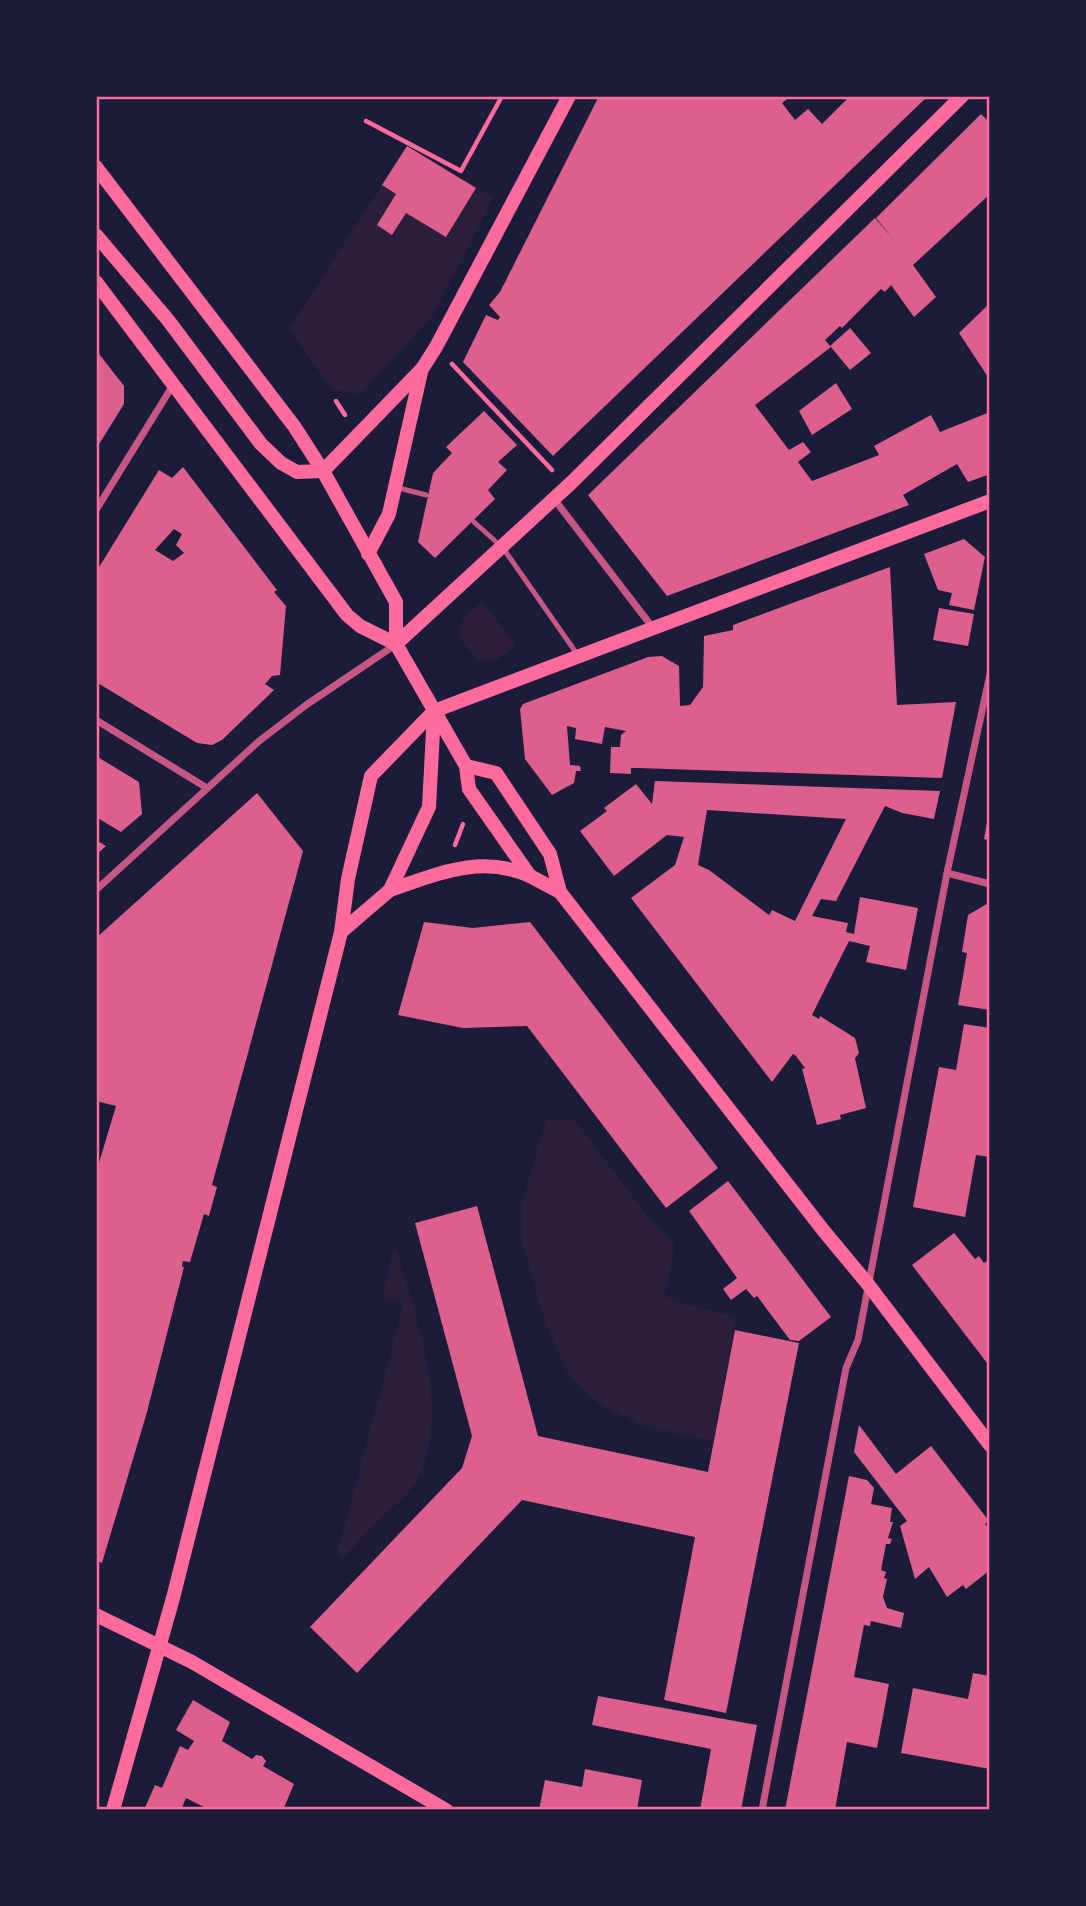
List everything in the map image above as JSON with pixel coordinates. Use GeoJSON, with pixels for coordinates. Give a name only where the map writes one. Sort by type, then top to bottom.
{"type":"FeatureCollection","features":[{"type":"Feature","properties":{"kind":"main road"},"geometry":{"type":"LineString","coordinates":[[96,234],[167,320],[261,444],[281,463],[297,472],[323,471],[422,369],[569,96]]}},
{"type":"Feature","properties":{"kind":"main road"},"geometry":{"type":"LineString","coordinates":[[396,644],[554,499],[962,96]]}},
{"type":"Feature","properties":{"kind":"main road"},"geometry":{"type":"LineString","coordinates":[[96,167],[286,416],[323,471],[396,602],[396,644],[466,766],[469,789],[530,876]]}},
{"type":"Feature","properties":{"kind":"main road"},"geometry":{"type":"LineString","coordinates":[[96,282],[347,615],[360,626],[396,644]]}},
{"type":"Feature","properties":{"kind":"main road"},"geometry":{"type":"LineString","coordinates":[[368,554],[389,514],[422,369]]}},
{"type":"Feature","properties":{"kind":"main road"},"geometry":{"type":"LineString","coordinates":[[113,1810],[159,1646],[341,932],[348,879],[371,776],[435,711],[990,500]]}},
{"type":"Feature","properties":{"kind":"main road"},"geometry":{"type":"LineString","coordinates":[[390,890],[429,807],[435,711]]}},
{"type":"Feature","properties":{"kind":"main road"},"geometry":{"type":"LineString","coordinates":[[466,766],[496,773],[550,854],[560,892],[867,1283],[990,1445]]}},
{"type":"Feature","properties":{"kind":"main road"},"geometry":{"type":"LineString","coordinates":[[341,932],[390,890],[456,869],[486,864],[511,867],[560,892]]}},
{"type":"Feature","properties":{"kind":"main road"},"geometry":{"type":"LineString","coordinates":[[96,1615],[159,1646],[446,1810]]}},
{"type":"Feature","properties":{"kind":"street"},"geometry":{"type":"LineString","coordinates":[[96,510],[173,384]]}},
{"type":"Feature","properties":{"kind":"street"},"geometry":{"type":"LineString","coordinates":[[554,499],[653,628]]}},
{"type":"Feature","properties":{"kind":"street"},"geometry":{"type":"LineString","coordinates":[[96,890],[207,788],[287,720],[396,644]]}},
{"type":"Feature","properties":{"kind":"street"},"geometry":{"type":"LineString","coordinates":[[762,1810],[846,1368],[858,1340],[947,873],[990,674]]}},
{"type":"Feature","properties":{"kind":"street"},"geometry":{"type":"LineString","coordinates":[[96,720],[207,788]]}},
{"type":"Feature","properties":{"kind":"street"},"geometry":{"type":"LineString","coordinates":[[947,873],[990,884]]}},
{"type":"Feature","properties":{"kind":"lane"},"geometry":{"type":"LineString","coordinates":[[396,487],[426,495]]}},
{"type":"Feature","properties":{"kind":"lane"},"geometry":{"type":"LineString","coordinates":[[474,522],[503,548],[579,656]]}},
{"type":"Feature","properties":{"kind":"path"},"geometry":{"type":"LineString","coordinates":[[366,121],[461,171],[502,96]]}},
{"type":"Feature","properties":{"kind":"path"},"geometry":{"type":"LineString","coordinates":[[436,347],[551,469],[559,472]]}},
{"type":"Feature","properties":{"kind":"path"},"geometry":{"type":"LineString","coordinates":[[337,401],[346,416]]}},
{"type":"Feature","properties":{"kind":"path"},"geometry":{"type":"LineString","coordinates":[[452,853],[467,815]]}},
{"type":"Feature","properties":{"kind":"shaded area"},"geometry":{"type":"Polygon","coordinates":[[[407,146],[493,197],[433,316],[360,394],[331,389],[289,329],[407,146]]]}},
{"type":"Feature","properties":{"kind":"shaded area"},"geometry":{"type":"Polygon","coordinates":[[[482,601],[517,646],[495,660],[477,660],[458,636],[463,618],[482,601]]]}},
{"type":"Feature","properties":{"kind":"shaded area"},"geometry":{"type":"Polygon","coordinates":[[[547,1119],[575,1120],[648,1217],[675,1244],[665,1298],[736,1317],[713,1442],[642,1425],[597,1403],[568,1374],[544,1319],[521,1238],[522,1201],[547,1119]]]}},
{"type":"Feature","properties":{"kind":"shaded area"},"geometry":{"type":"Polygon","coordinates":[[[395,1243],[428,1367],[432,1400],[431,1432],[425,1462],[411,1489],[343,1558],[337,1554],[404,1303],[382,1298],[395,1243]]]}},
{"type":"Feature","properties":{"kind":"building"},"geometry":{"type":"Polygon","coordinates":[[[599,96],[791,96],[782,103],[795,120],[808,109],[822,124],[847,99],[844,96],[928,96],[553,456],[463,362],[486,315],[498,320],[500,317],[489,305],[500,292],[599,96]]]}},
{"type":"Feature","properties":{"kind":"building"},"geometry":{"type":"Polygon","coordinates":[[[981,114],[990,123],[990,194],[913,265],[936,297],[914,317],[891,285],[885,292],[881,289],[842,328],[840,326],[825,340],[831,347],[755,405],[789,450],[803,442],[811,452],[798,462],[812,481],[879,455],[874,446],[931,415],[940,432],[990,412],[990,474],[968,482],[957,464],[903,495],[909,505],[667,596],[588,495],[875,218],[894,240],[876,218],[981,114]]]}},
{"type":"Feature","properties":{"kind":"building"},"geometry":{"type":"Polygon","coordinates":[[[407,146],[476,188],[446,237],[406,213],[392,235],[377,225],[396,194],[382,185],[407,146]]]}},
{"type":"Feature","properties":{"kind":"building"},"geometry":{"type":"Polygon","coordinates":[[[990,303],[990,380],[959,333],[990,303]]]}},
{"type":"Feature","properties":{"kind":"building"},"geometry":{"type":"Polygon","coordinates":[[[850,328],[871,353],[850,370],[830,346],[850,328]]]}},
{"type":"Feature","properties":{"kind":"building"},"geometry":{"type":"Polygon","coordinates":[[[96,350],[124,386],[124,404],[96,449],[96,350]]]}},
{"type":"Feature","properties":{"kind":"building"},"geometry":{"type":"Polygon","coordinates":[[[836,383],[852,409],[812,435],[799,411],[836,383]]]}},
{"type":"Feature","properties":{"kind":"building"},"geometry":{"type":"Polygon","coordinates":[[[484,411],[517,445],[498,462],[507,470],[488,490],[495,499],[435,558],[418,542],[433,473],[452,453],[446,447],[484,411]]]}},
{"type":"Feature","properties":{"kind":"building"},"geometry":{"type":"Polygon","coordinates":[[[183,467],[277,590],[274,592],[286,606],[280,675],[272,676],[265,684],[274,690],[222,740],[212,745],[197,743],[96,682],[96,572],[159,470],[172,478],[183,467]],[[174,529],[155,550],[173,561],[184,553],[176,545],[182,534],[174,529]]]}},
{"type":"Feature","properties":{"kind":"building"},"geometry":{"type":"Polygon","coordinates":[[[964,539],[985,557],[974,610],[949,605],[952,593],[938,590],[924,554],[964,539]]]}},
{"type":"Feature","properties":{"kind":"building"},"geometry":{"type":"Polygon","coordinates":[[[890,567],[897,705],[956,702],[942,778],[638,768],[631,768],[631,774],[610,773],[611,747],[620,747],[621,735],[626,731],[605,727],[602,744],[575,739],[576,728],[567,726],[570,765],[580,766],[581,771],[576,771],[574,783],[552,795],[525,759],[520,709],[523,704],[648,657],[662,656],[679,666],[680,706],[690,705],[703,687],[704,636],[733,630],[733,625],[890,567]]]}},
{"type":"Feature","properties":{"kind":"building"},"geometry":{"type":"Polygon","coordinates":[[[939,608],[974,614],[968,646],[933,640],[939,608]]]}},
{"type":"Feature","properties":{"kind":"building"},"geometry":{"type":"Polygon","coordinates":[[[96,756],[139,782],[142,814],[121,832],[96,817],[96,756]]]}},
{"type":"Feature","properties":{"kind":"building"},"geometry":{"type":"Polygon","coordinates":[[[655,781],[940,791],[934,819],[902,813],[885,806],[836,901],[821,899],[812,916],[848,923],[846,932],[854,934],[860,897],[918,908],[906,970],[866,962],[870,946],[849,941],[812,1015],[819,1019],[820,1016],[855,1038],[859,1053],[855,1058],[866,1108],[840,1115],[841,1119],[817,1125],[802,1069],[805,1068],[796,1056],[793,1054],[772,1082],[631,898],[675,865],[684,837],[667,835],[614,876],[580,831],[607,811],[604,808],[636,784],[652,804],[655,781]],[[707,810],[698,865],[709,870],[769,915],[772,910],[795,921],[846,819],[707,810]]]}},
{"type":"Feature","properties":{"kind":"building"},"geometry":{"type":"Polygon","coordinates":[[[257,793],[303,851],[212,1185],[217,1187],[209,1216],[204,1214],[190,1262],[183,1261],[184,1267],[147,1412],[102,1563],[96,1560],[96,1173],[116,1106],[96,1101],[96,938],[257,793]]]}},
{"type":"Feature","properties":{"kind":"building"},"geometry":{"type":"Polygon","coordinates":[[[990,816],[990,841],[984,839],[990,816]]]}},
{"type":"Feature","properties":{"kind":"building"},"geometry":{"type":"Polygon","coordinates":[[[96,840],[106,846],[96,855],[96,840]]]}},
{"type":"Feature","properties":{"kind":"building"},"geometry":{"type":"Polygon","coordinates":[[[990,902],[990,1010],[958,1005],[967,953],[962,952],[968,915],[990,902]]]}},
{"type":"Feature","properties":{"kind":"building"},"geometry":{"type":"Polygon","coordinates":[[[424,922],[473,928],[530,922],[718,1168],[666,1208],[527,1026],[463,1028],[398,1015],[424,922]]]}},
{"type":"Feature","properties":{"kind":"building"},"geometry":{"type":"Polygon","coordinates":[[[964,1024],[990,1028],[990,1112],[987,1128],[990,1129],[990,1157],[976,1155],[965,1217],[913,1207],[939,1067],[956,1070],[964,1024]]]}},
{"type":"Feature","properties":{"kind":"building"},"geometry":{"type":"Polygon","coordinates":[[[728,1181],[831,1317],[799,1341],[790,1340],[757,1296],[754,1298],[746,1289],[731,1300],[723,1289],[737,1278],[689,1211],[728,1181]]]}},
{"type":"Feature","properties":{"kind":"building"},"geometry":{"type":"Polygon","coordinates":[[[477,1206],[538,1436],[708,1472],[735,1330],[799,1343],[726,1713],[664,1700],[695,1537],[522,1500],[357,1673],[310,1627],[462,1468],[472,1436],[415,1223],[477,1206]]]}},
{"type":"Feature","properties":{"kind":"building"},"geometry":{"type":"Polygon","coordinates":[[[954,1233],[975,1259],[979,1256],[984,1263],[990,1259],[990,1367],[912,1265],[954,1233]]]}},
{"type":"Feature","properties":{"kind":"building"},"geometry":{"type":"Polygon","coordinates":[[[859,1425],[896,1474],[931,1446],[989,1521],[985,1524],[990,1530],[990,1570],[966,1589],[963,1585],[947,1597],[929,1567],[915,1579],[900,1526],[907,1521],[854,1452],[859,1425]]]}},
{"type":"Feature","properties":{"kind":"building"},"geometry":{"type":"Polygon","coordinates":[[[849,1476],[867,1480],[874,1488],[871,1504],[892,1508],[890,1522],[893,1522],[888,1538],[892,1539],[890,1544],[886,1544],[881,1570],[886,1572],[884,1578],[887,1579],[883,1597],[887,1608],[904,1613],[901,1628],[871,1621],[870,1626],[864,1625],[854,1677],[889,1684],[877,1748],[847,1742],[835,1810],[785,1810],[849,1476]]]}},
{"type":"Feature","properties":{"kind":"building"},"geometry":{"type":"Polygon","coordinates":[[[973,1673],[990,1676],[990,1769],[901,1753],[913,1688],[968,1699],[973,1673]]]}},
{"type":"Feature","properties":{"kind":"building"},"geometry":{"type":"Polygon","coordinates":[[[598,1696],[757,1725],[741,1810],[700,1810],[711,1749],[592,1725],[598,1696]]]}},
{"type":"Feature","properties":{"kind":"building"},"geometry":{"type":"Polygon","coordinates":[[[193,1700],[230,1722],[222,1741],[252,1759],[256,1755],[262,1756],[266,1761],[263,1766],[294,1784],[283,1810],[210,1810],[186,1798],[181,1810],[144,1810],[155,1785],[162,1788],[180,1746],[188,1750],[194,1741],[176,1730],[193,1700]]]}},
{"type":"Feature","properties":{"kind":"building"},"geometry":{"type":"Polygon","coordinates":[[[585,1769],[642,1780],[637,1810],[539,1810],[545,1780],[582,1787],[585,1769]]]}}]}
